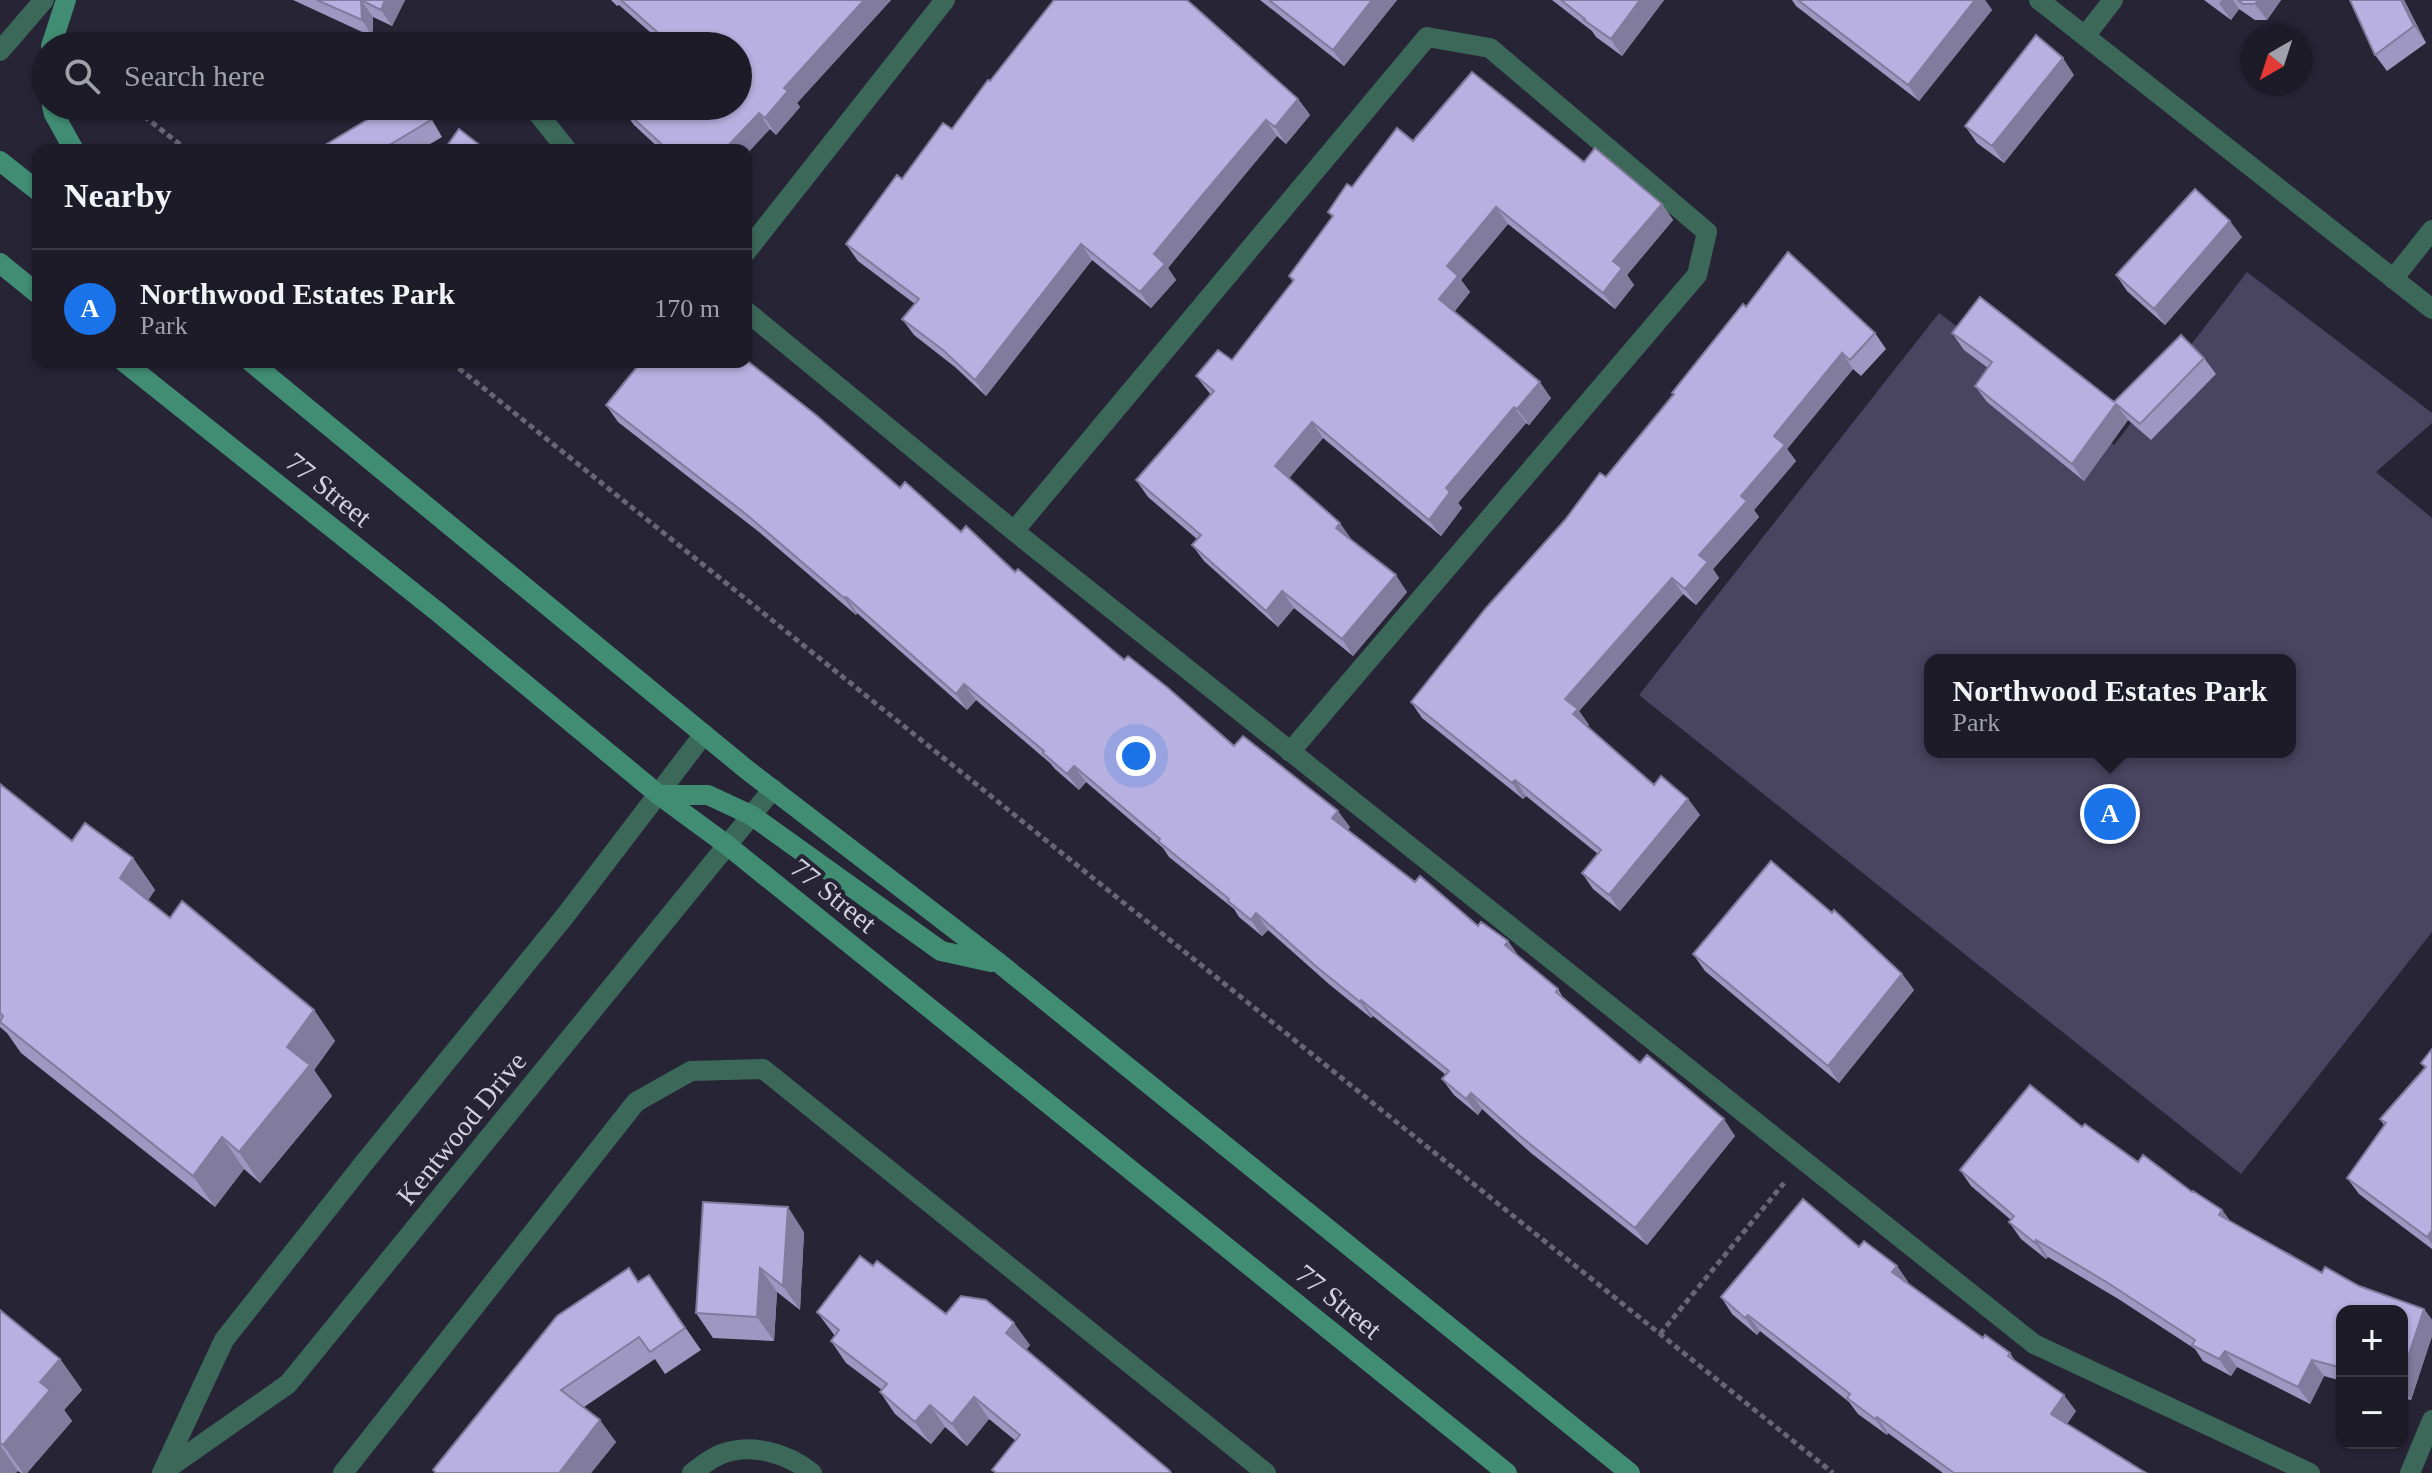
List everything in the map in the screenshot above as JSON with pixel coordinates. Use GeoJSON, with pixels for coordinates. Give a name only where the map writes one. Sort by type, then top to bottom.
{"type":"FeatureCollection","features":[{"type":"Feature","properties":{"kind":"main road"},"geometry":{"type":"LineString","coordinates":[[56,32],[66,0]]}},
{"type":"Feature","properties":{"kind":"main road"},"geometry":{"type":"LineString","coordinates":[[58,120],[70,144]]}},
{"type":"Feature","properties":{"kind":"main road"},"geometry":{"type":"LineString","coordinates":[[0,161],[32,186]]}},
{"type":"Feature","properties":{"kind":"main road"},"geometry":{"type":"LineString","coordinates":[[0,263],[32,289]]}},
{"type":"Feature","properties":{"kind":"main road","name":"77 Street"},"geometry":{"type":"LineString","coordinates":[[132,368],[439,613],[659,795],[727,845],[1507,1473]]}},
{"type":"Feature","properties":{"kind":"main road","name":"77 Street"},"geometry":{"type":"LineString","coordinates":[[258,368],[704,734],[999,963],[1630,1473]]}},
{"type":"Feature","properties":{"kind":"main road"},"geometry":{"type":"LineString","coordinates":[[659,795],[708,795],[751,815],[941,951],[999,963]]}},
{"type":"Feature","properties":{"kind":"street"},"geometry":{"type":"LineString","coordinates":[[0,51],[44,0]]}},
{"type":"Feature","properties":{"kind":"street"},"geometry":{"type":"LineString","coordinates":[[752,244],[945,0]]}},
{"type":"Feature","properties":{"kind":"street"},"geometry":{"type":"LineString","coordinates":[[2039,0],[2432,309]]}},
{"type":"Feature","properties":{"kind":"street"},"geometry":{"type":"LineString","coordinates":[[2085,36],[2113,0]]}},
{"type":"Feature","properties":{"kind":"street"},"geometry":{"type":"LineString","coordinates":[[1014,531],[1427,37],[1490,48],[1707,232],[1697,275],[1290,752]]}},
{"type":"Feature","properties":{"kind":"street"},"geometry":{"type":"LineString","coordinates":[[543,120],[562,144]]}},
{"type":"Feature","properties":{"kind":"street"},"geometry":{"type":"LineString","coordinates":[[2393,279],[2432,230]]}},
{"type":"Feature","properties":{"kind":"street"},"geometry":{"type":"LineString","coordinates":[[752,316],[1014,531],[2034,1344],[2310,1473]]}},
{"type":"Feature","properties":{"kind":"street","name":"Kentwood Drive"},"geometry":{"type":"LineString","coordinates":[[163,1472],[224,1340],[565,916],[704,734]]}},
{"type":"Feature","properties":{"kind":"street","name":"Kentwood Drive"},"geometry":{"type":"LineString","coordinates":[[163,1472],[288,1384],[773,789]]}},
{"type":"Feature","properties":{"kind":"street"},"geometry":{"type":"LineString","coordinates":[[355,1469],[636,1102],[691,1071],[763,1069],[1266,1473]]}},
{"type":"Feature","properties":{"kind":"street"},"geometry":{"type":"LineString","coordinates":[[2410,1473],[2432,1420]]}},
{"type":"Feature","properties":{"kind":"street"},"geometry":{"type":"LineString","coordinates":[[692,1473],[719,1455],[750,1448],[776,1454],[812,1473]]}},
{"type":"Feature","properties":{"kind":"path"},"geometry":{"type":"LineString","coordinates":[[149,120],[179,144]]}},
{"type":"Feature","properties":{"kind":"path"},"geometry":{"type":"LineString","coordinates":[[458,368],[1833,1473]]}},
{"type":"Feature","properties":{"kind":"path"},"geometry":{"type":"LineString","coordinates":[[1660,1334],[1802,1160]]}},
{"type":"Feature","properties":{"kind":"shaded area"},"geometry":{"type":"Polygon","coordinates":[[[2247,272],[2432,413],[2432,423],[2376,472],[2432,518],[2432,932],[2241,1174],[1639,695],[1939,313],[2114,445],[2247,272]]]}},
{"type":"Feature","properties":{"kind":"building"},"geometry":{"type":"Polygon","coordinates":[[[317,0],[361,0],[362,20],[317,0]]]}},
{"type":"Feature","properties":{"kind":"building"},"geometry":{"type":"Polygon","coordinates":[[[361,0],[385,0],[381,10],[361,0]]]}},
{"type":"Feature","properties":{"kind":"building"},"geometry":{"type":"Polygon","coordinates":[[[621,0],[864,0],[784,88],[788,91],[765,118],[759,113],[730,144],[661,144],[635,120],[752,120],[752,32],[657,32],[621,0]]]}},
{"type":"Feature","properties":{"kind":"building"},"geometry":{"type":"Polygon","coordinates":[[[1054,0],[1187,0],[1298,99],[1275,127],[1266,120],[1154,254],[1165,264],[1140,292],[1081,244],[975,380],[943,350],[902,319],[919,299],[846,244],[897,175],[902,179],[943,123],[952,129],[1054,0]]]}},
{"type":"Feature","properties":{"kind":"building"},"geometry":{"type":"Polygon","coordinates":[[[1269,0],[1372,0],[1333,50],[1269,0]]]}},
{"type":"Feature","properties":{"kind":"building"},"geometry":{"type":"Polygon","coordinates":[[[1561,0],[1640,0],[1611,39],[1561,0]]]}},
{"type":"Feature","properties":{"kind":"building"},"geometry":{"type":"Polygon","coordinates":[[[1798,0],[1975,0],[1908,85],[1798,0]]]}},
{"type":"Feature","properties":{"kind":"building"},"geometry":{"type":"Polygon","coordinates":[[[2238,0],[2258,0],[2255,4],[2243,4],[2238,0]]]}},
{"type":"Feature","properties":{"kind":"building"},"geometry":{"type":"Polygon","coordinates":[[[2350,0],[2401,0],[2414,26],[2375,55],[2350,0]]]}},
{"type":"Feature","properties":{"kind":"building"},"geometry":{"type":"Polygon","coordinates":[[[2036,35],[2063,58],[1992,146],[1965,126],[2036,35]]]}},
{"type":"Feature","properties":{"kind":"building"},"geometry":{"type":"Polygon","coordinates":[[[1472,72],[1584,162],[1595,148],[1662,204],[1613,261],[1622,268],[1603,293],[1496,207],[1447,266],[1458,276],[1439,299],[1540,382],[1517,409],[1514,407],[1446,488],[1450,492],[1429,520],[1312,422],[1275,466],[1340,523],[1336,528],[1396,575],[1342,639],[1282,591],[1266,611],[1192,545],[1201,535],[1136,480],[1214,391],[1196,376],[1218,350],[1232,360],[1294,280],[1289,276],[1333,216],[1328,212],[1347,184],[1352,187],[1397,128],[1413,141],[1472,72]]]}},
{"type":"Feature","properties":{"kind":"building"},"geometry":{"type":"Polygon","coordinates":[[[367,120],[431,120],[391,144],[327,144],[367,120]]]}},
{"type":"Feature","properties":{"kind":"building"},"geometry":{"type":"Polygon","coordinates":[[[459,129],[478,144],[448,144],[459,129]]]}},
{"type":"Feature","properties":{"kind":"building"},"geometry":{"type":"Polygon","coordinates":[[[2195,189],[2230,221],[2154,309],[2116,275],[2195,189]]]}},
{"type":"Feature","properties":{"kind":"building"},"geometry":{"type":"Polygon","coordinates":[[[1788,252],[1875,333],[1850,360],[1842,353],[1774,436],[1785,445],[1741,496],[1747,501],[1699,555],[1708,562],[1685,589],[1672,578],[1565,699],[1578,709],[1573,714],[1654,785],[1661,776],[1688,799],[1609,895],[1582,873],[1601,850],[1411,702],[1486,608],[1565,520],[1600,473],[1606,477],[1788,252]]]}},
{"type":"Feature","properties":{"kind":"building"},"geometry":{"type":"Polygon","coordinates":[[[1980,297],[2114,402],[2181,335],[2204,358],[2140,424],[2116,404],[2072,464],[1975,386],[1992,362],[1952,333],[1980,297]]]}},
{"type":"Feature","properties":{"kind":"building"},"geometry":{"type":"Polygon","coordinates":[[[752,365],[900,488],[905,482],[961,532],[966,526],[1015,572],[1018,569],[1124,660],[1128,656],[1234,746],[1243,736],[1338,811],[1332,818],[1415,882],[1420,876],[1478,926],[1481,922],[1508,941],[1505,945],[1640,1063],[1647,1055],[1724,1119],[1635,1228],[1471,1093],[1466,1099],[1442,1079],[1449,1071],[1318,968],[1256,913],[1251,920],[1074,766],[1067,774],[964,684],[956,694],[747,515],[606,405],[636,368],[752,368],[752,365]]]}},
{"type":"Feature","properties":{"kind":"building"},"geometry":{"type":"Polygon","coordinates":[[[0,784],[72,841],[85,823],[133,858],[120,878],[170,918],[182,901],[314,1010],[287,1047],[310,1065],[239,1152],[222,1137],[193,1176],[0,1022],[3,1016],[0,1013],[0,784]]]}},
{"type":"Feature","properties":{"kind":"building"},"geometry":{"type":"Polygon","coordinates":[[[1771,861],[1832,913],[1834,910],[1902,974],[1828,1066],[1693,954],[1771,861]]]}},
{"type":"Feature","properties":{"kind":"building"},"geometry":{"type":"Polygon","coordinates":[[[2432,1049],[2432,1230],[2427,1237],[2347,1178],[2386,1123],[2380,1119],[2426,1067],[2421,1063],[2432,1049]]]}},
{"type":"Feature","properties":{"kind":"building"},"geometry":{"type":"Polygon","coordinates":[[[2030,1085],[2082,1127],[2085,1124],[2138,1162],[2143,1155],[2222,1210],[2219,1215],[2322,1273],[2325,1267],[2359,1286],[2424,1309],[2408,1357],[2408,1305],[2336,1305],[2336,1366],[2312,1360],[2298,1387],[2225,1351],[2219,1359],[2192,1345],[2195,1340],[2108,1283],[2036,1240],[2035,1243],[2009,1222],[2014,1216],[1960,1170],[2030,1085]]]}},
{"type":"Feature","properties":{"kind":"building"},"geometry":{"type":"Polygon","coordinates":[[[1803,1199],[1859,1247],[1864,1241],[1897,1266],[1892,1272],[1983,1338],[1985,1335],[2010,1353],[2008,1356],[2064,1395],[2051,1414],[2146,1473],[1954,1473],[1847,1398],[1850,1394],[1748,1315],[1745,1318],[1721,1297],[1803,1199]]]}},
{"type":"Feature","properties":{"kind":"building"},"geometry":{"type":"Polygon","coordinates":[[[703,1202],[788,1207],[783,1286],[760,1268],[757,1317],[696,1313],[703,1202]]]}},
{"type":"Feature","properties":{"kind":"building"},"geometry":{"type":"Polygon","coordinates":[[[860,1256],[873,1266],[877,1261],[946,1314],[961,1296],[986,1300],[1014,1323],[1006,1333],[1169,1473],[997,1473],[992,1470],[1020,1435],[974,1397],[952,1424],[930,1405],[915,1422],[880,1392],[887,1384],[831,1341],[839,1330],[817,1312],[860,1256]]]}},
{"type":"Feature","properties":{"kind":"building"},"geometry":{"type":"Polygon","coordinates":[[[629,1268],[638,1282],[649,1275],[685,1328],[650,1352],[639,1337],[561,1390],[600,1420],[559,1473],[436,1473],[433,1470],[557,1316],[629,1268]]]}},
{"type":"Feature","properties":{"kind":"building"},"geometry":{"type":"Polygon","coordinates":[[[0,1310],[60,1359],[40,1382],[50,1390],[3,1445],[0,1443],[0,1310]]]}},
{"type":"Feature","properties":{"kind":"place","name":"Northwood Estates Park"},"geometry":{"type":"Point","coordinates":[2110,814]}}]}
